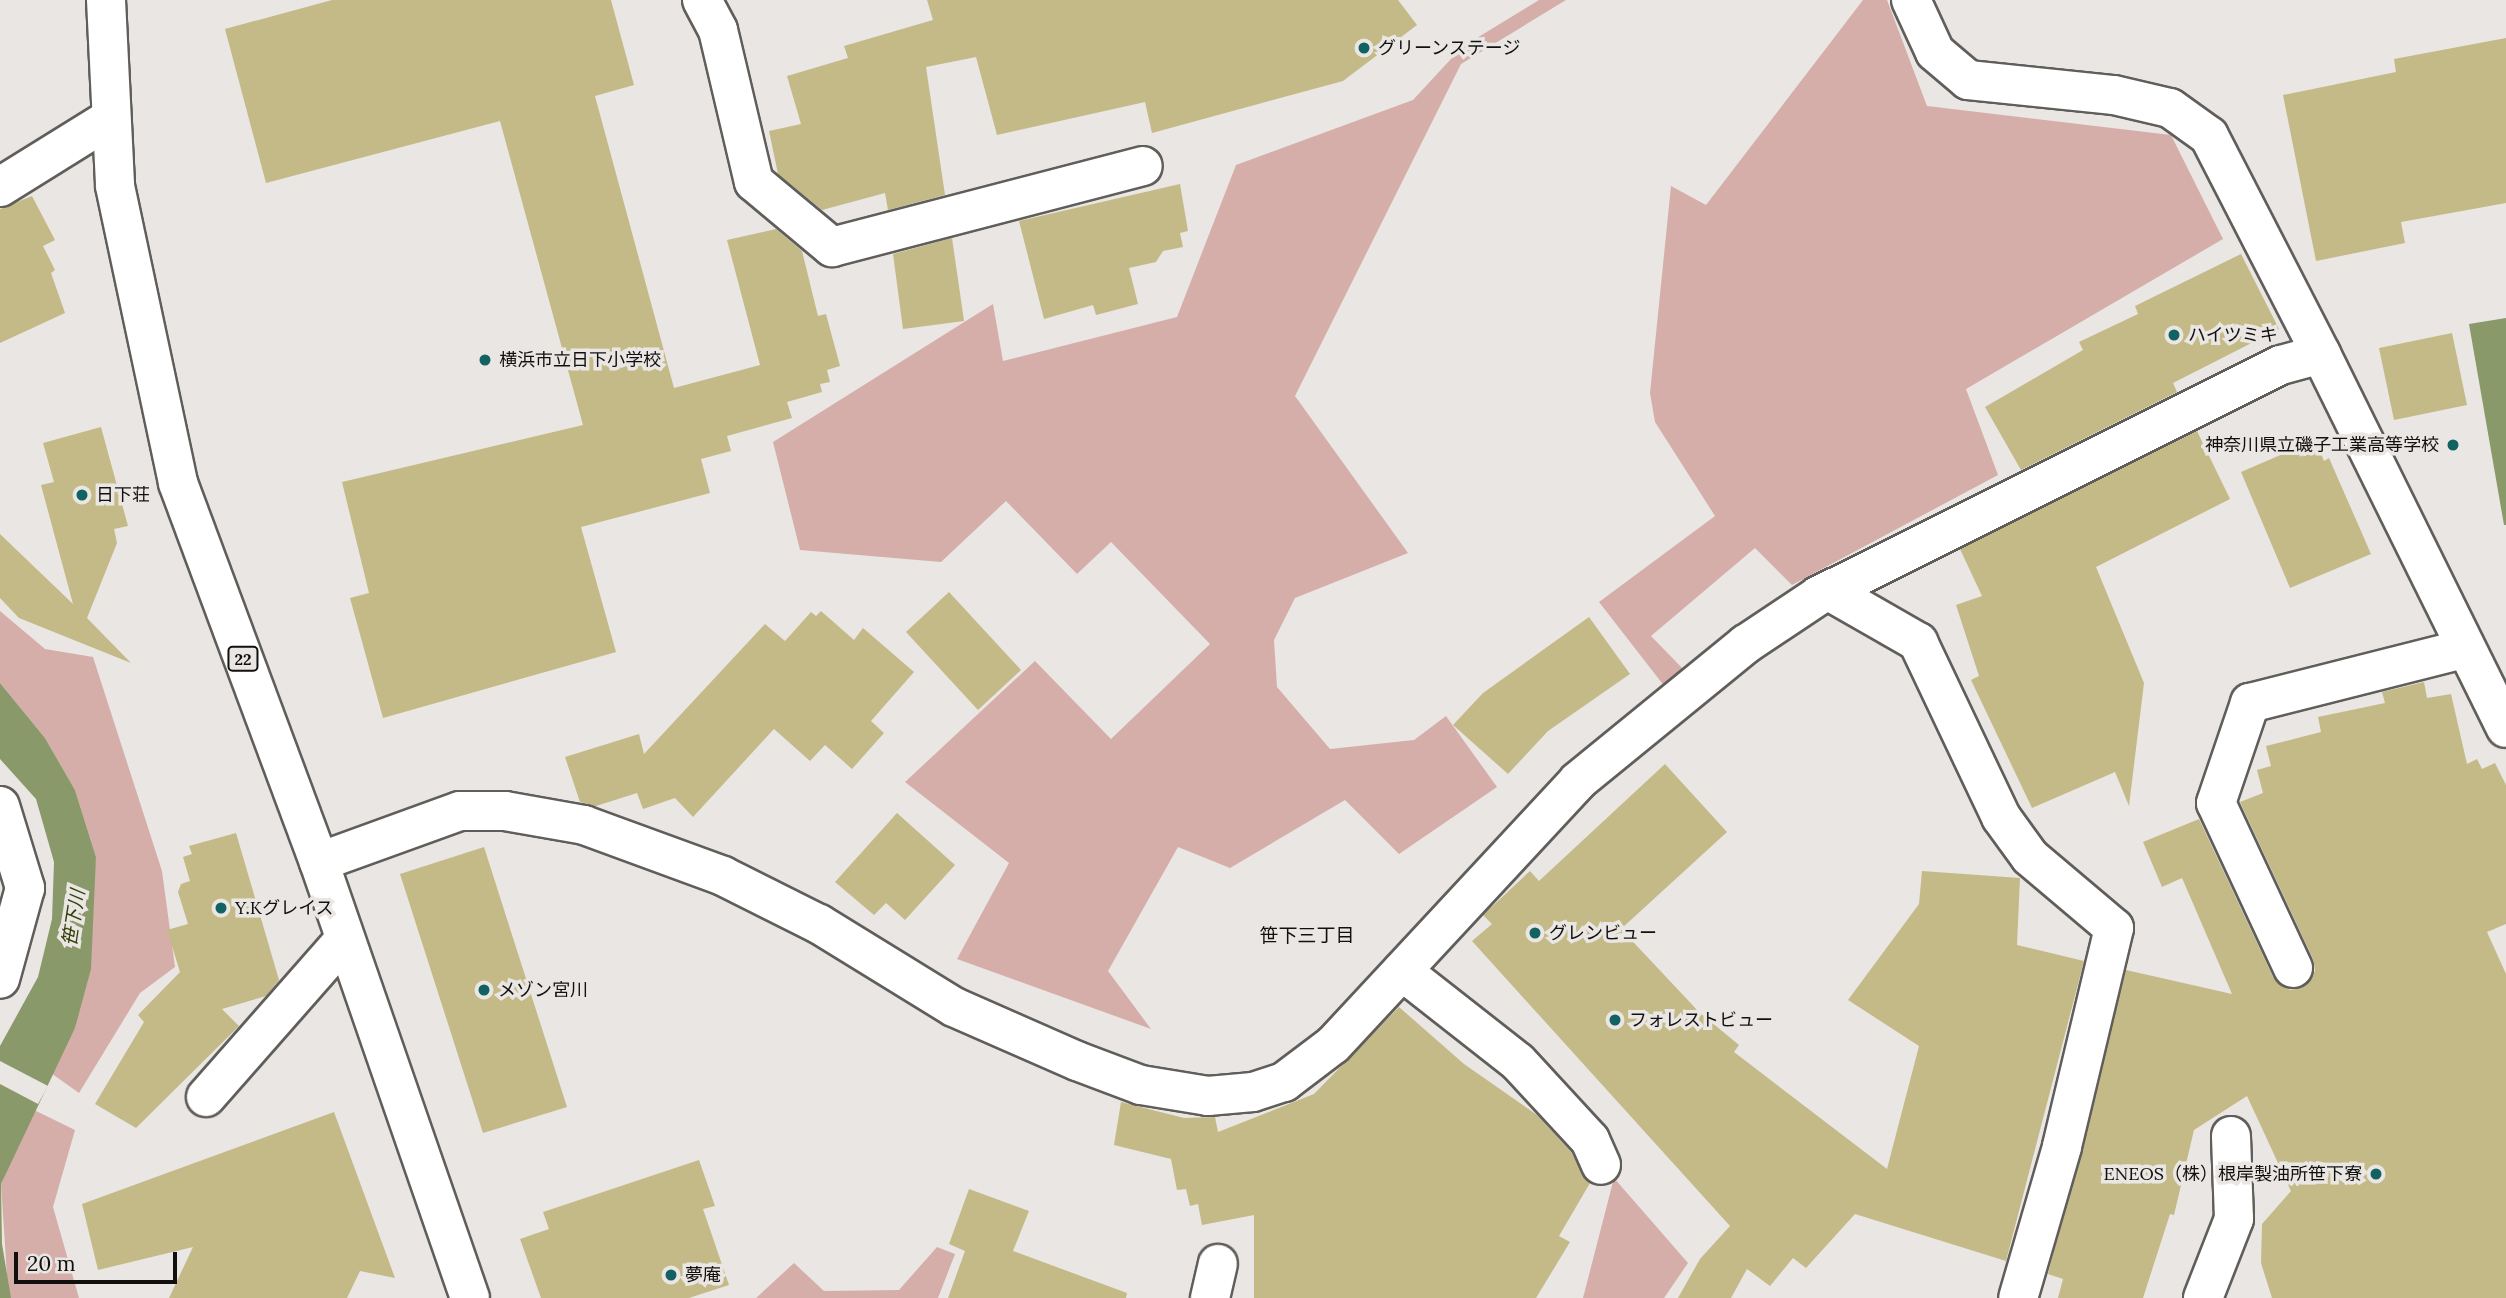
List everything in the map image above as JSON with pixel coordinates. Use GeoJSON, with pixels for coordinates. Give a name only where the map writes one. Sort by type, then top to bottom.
{"type":"FeatureCollection","features":[{"type":"Feature","properties":{"kind":"street","name":"22"},"geometry":{"type":"LineString","coordinates":[[106,0],[115,186],[178,483],[319,862],[343,941],[470,1298]]}},
{"type":"Feature","properties":{"kind":"street"},"geometry":{"type":"LineString","coordinates":[[702,0],[718,30],[754,182],[832,247],[1143,166]]}},
{"type":"Feature","properties":{"kind":"street"},"geometry":{"type":"LineString","coordinates":[[1911,0],[1935,52],[1968,80],[2159,105],[2209,136],[2322,354],[2464,649],[2506,728]]}},
{"type":"Feature","properties":{"kind":"street"},"geometry":{"type":"LineString","coordinates":[[0,187],[111,118]]}},
{"type":"Feature","properties":{"kind":"street"},"geometry":{"type":"LineString","coordinates":[[319,862],[460,811],[505,811],[584,825],[723,876],[819,924],[954,1007],[1077,1061],[1141,1085],[1208,1096],[1253,1092],[1284,1082],[1333,1045],[1578,781],[1746,644],[1829,591],[2281,365],[2322,354]]}},
{"type":"Feature","properties":{"kind":"street"},"geometry":{"type":"LineString","coordinates":[[1829,591],[1918,642],[2001,817],[2030,857],[2114,928],[2062,1147],[2018,1298]]}},
{"type":"Feature","properties":{"kind":"street"},"geometry":{"type":"LineString","coordinates":[[2293,968],[2216,803],[2250,703],[2464,649]]}},
{"type":"Feature","properties":{"kind":"street"},"geometry":{"type":"LineString","coordinates":[[0,806],[24,888],[0,979]]}},
{"type":"Feature","properties":{"kind":"street"},"geometry":{"type":"LineString","coordinates":[[206,1097],[343,941]]}},
{"type":"Feature","properties":{"kind":"street"},"geometry":{"type":"LineString","coordinates":[[1402,971],[1518,1062],[1590,1140],[1601,1165]]}},
{"type":"Feature","properties":{"kind":"street"},"geometry":{"type":"LineString","coordinates":[[2203,1298],[2234,1219],[2231,1136]]}},
{"type":"Feature","properties":{"kind":"shaded area"},"geometry":{"type":"Polygon","coordinates":[[[1539,0],[1566,0],[1461,64],[1295,396],[1408,553],[1295,598],[1274,640],[1277,687],[1330,749],[1414,740],[1446,716],[1497,787],[1399,854],[1345,800],[1230,868],[1178,847],[1108,971],[1151,1029],[957,959],[1009,863],[905,782],[1035,661],[1111,739],[1210,644],[1111,542],[1077,574],[1006,501],[941,562],[800,550],[773,442],[993,304],[1003,361],[1177,317],[1236,165],[1413,100],[1462,47],[1539,0]]]}},
{"type":"Feature","properties":{"kind":"shaded area"},"geometry":{"type":"Polygon","coordinates":[[[1863,0],[1887,0],[1927,106],[2171,135],[2223,239],[1966,389],[1998,475],[1792,585],[1755,548],[1651,636],[1686,672],[1665,687],[1599,602],[1715,516],[1655,422],[1650,393],[1671,186],[1706,205],[1863,0]]]}},
{"type":"Feature","properties":{"kind":"shaded area"},"geometry":{"type":"Polygon","coordinates":[[[0,611],[45,649],[93,657],[162,871],[175,967],[140,993],[79,1093],[51,1073],[75,1028],[96,857],[75,790],[45,738],[0,683],[0,611]]]}},
{"type":"Feature","properties":{"kind":"shaded area"},"geometry":{"type":"Polygon","coordinates":[[[32,1109],[75,1130],[53,1207],[79,1298],[11,1298],[8,1291],[1,1184],[32,1109]]]}},
{"type":"Feature","properties":{"kind":"shaded area"},"geometry":{"type":"Polygon","coordinates":[[[1614,1178],[1688,1263],[1664,1298],[1583,1298],[1614,1178]]]}},
{"type":"Feature","properties":{"kind":"shaded area"},"geometry":{"type":"Polygon","coordinates":[[[937,1247],[955,1254],[938,1298],[756,1298],[794,1263],[824,1291],[899,1290],[937,1247]]]}},
{"type":"Feature","properties":{"kind":"water"},"geometry":{"type":"Polygon","coordinates":[[[2506,318],[2506,525],[2504,525],[2469,324],[2506,318]]]}},
{"type":"Feature","properties":{"kind":"water","name":"笹下川"},"geometry":{"type":"Polygon","coordinates":[[[0,683],[45,738],[75,790],[96,857],[91,969],[75,1028],[1,1184],[2,1244],[11,1298],[0,1298],[0,1046],[38,977],[52,919],[54,862],[36,799],[0,759],[0,683]]]}},
{"type":"Feature","properties":{"kind":"pier"},"geometry":{"type":"Polygon","coordinates":[[[0,1061],[48,1086],[38,1104],[0,1084],[0,1061]]]}},
{"type":"Feature","properties":{"kind":"building"},"geometry":{"type":"Polygon","coordinates":[[[332,0],[611,0],[634,85],[595,96],[674,388],[760,365],[727,240],[776,229],[802,251],[818,316],[826,314],[840,366],[827,370],[830,382],[820,384],[822,392],[787,402],[792,418],[727,436],[731,451],[701,459],[710,493],[581,527],[616,652],[383,718],[350,598],[369,593],[342,482],[583,425],[500,121],[266,183],[225,29],[332,0]]]}},
{"type":"Feature","properties":{"kind":"building"},"geometry":{"type":"Polygon","coordinates":[[[927,0],[1398,0],[1417,25],[1343,81],[1152,133],[1145,102],[997,135],[976,57],[926,67],[945,195],[888,210],[885,193],[822,210],[778,174],[769,131],[801,124],[787,76],[848,58],[844,46],[933,20],[927,0]]]}},
{"type":"Feature","properties":{"kind":"building"},"geometry":{"type":"Polygon","coordinates":[[[2506,38],[2506,203],[2401,222],[2405,243],[2316,261],[2283,95],[2396,72],[2394,59],[2506,38]]]}},
{"type":"Feature","properties":{"kind":"building"},"geometry":{"type":"Polygon","coordinates":[[[1180,184],[1188,231],[1180,233],[1183,247],[1163,251],[1156,262],[1129,268],[1138,304],[1096,315],[1093,305],[1044,319],[1019,221],[1180,184]]]}},
{"type":"Feature","properties":{"kind":"building"},"geometry":{"type":"Polygon","coordinates":[[[32,196],[55,240],[43,246],[55,270],[51,273],[65,313],[0,343],[0,209],[32,196]]]}},
{"type":"Feature","properties":{"kind":"building"},"geometry":{"type":"Polygon","coordinates":[[[952,238],[964,321],[903,329],[893,254],[952,238]]]}},
{"type":"Feature","properties":{"kind":"building"},"geometry":{"type":"Polygon","coordinates":[[[2241,254],[2279,329],[2173,383],[2177,392],[2021,470],[1985,407],[2083,350],[2079,342],[2138,314],[2135,306],[2241,254]]]}},
{"type":"Feature","properties":{"kind":"building"},"geometry":{"type":"Polygon","coordinates":[[[2452,333],[2467,405],[2394,420],[2379,348],[2452,333]]]}},
{"type":"Feature","properties":{"kind":"building"},"geometry":{"type":"Polygon","coordinates":[[[101,427],[128,526],[114,529],[117,543],[87,618],[131,663],[19,618],[0,598],[0,534],[73,604],[41,485],[54,482],[43,443],[101,427]]]}},
{"type":"Feature","properties":{"kind":"building"},"geometry":{"type":"Polygon","coordinates":[[[2197,431],[2230,499],[2096,567],[2144,683],[2129,806],[2115,772],[2032,808],[1971,680],[1979,676],[1956,605],[1982,596],[1960,549],[2197,431]]]}},
{"type":"Feature","properties":{"kind":"building"},"geometry":{"type":"Polygon","coordinates":[[[2315,440],[2324,461],[2329,458],[2371,554],[2290,588],[2241,472],[2315,440]]]}},
{"type":"Feature","properties":{"kind":"building"},"geometry":{"type":"Polygon","coordinates":[[[949,592],[1021,670],[978,710],[906,632],[949,592]]]}},
{"type":"Feature","properties":{"kind":"building"},"geometry":{"type":"Polygon","coordinates":[[[821,611],[854,640],[863,628],[914,672],[871,721],[884,733],[852,769],[825,745],[810,761],[774,729],[693,817],[675,798],[643,809],[637,793],[596,806],[580,802],[565,757],[639,734],[644,754],[765,624],[785,641],[811,612],[816,616],[821,611]]]}},
{"type":"Feature","properties":{"kind":"building"},"geometry":{"type":"Polygon","coordinates":[[[1589,617],[1630,674],[1548,731],[1508,774],[1453,725],[1483,693],[1589,617]]]}},
{"type":"Feature","properties":{"kind":"building"},"geometry":{"type":"Polygon","coordinates":[[[2424,682],[2427,698],[2451,694],[2467,764],[2477,759],[2482,769],[2495,763],[2506,785],[2506,924],[2487,932],[2506,974],[2506,1298],[2272,1298],[2261,1263],[2262,1224],[2291,1191],[2247,1096],[2194,1130],[2174,1215],[2170,1214],[2143,1298],[2058,1298],[2063,1279],[2048,1274],[2126,970],[2232,994],[2182,878],[2162,887],[2143,842],[2199,819],[2273,977],[2290,990],[2303,987],[2315,971],[2313,959],[2240,802],[2263,793],[2257,770],[2271,766],[2266,746],[2321,732],[2318,717],[2385,703],[2382,692],[2424,682]]]}},
{"type":"Feature","properties":{"kind":"building"},"geometry":{"type":"Polygon","coordinates":[[[1665,764],[1727,832],[1621,929],[1699,1012],[1739,1045],[1734,1052],[1887,1169],[1919,1046],[1848,1000],[1919,904],[1922,871],[2020,878],[2017,945],[2084,961],[2006,1261],[1855,1214],[1806,1268],[1793,1258],[1770,1286],[1747,1269],[1731,1298],[1678,1298],[1700,1259],[1730,1226],[1472,941],[1492,924],[1483,915],[1530,871],[1539,881],[1665,764]]]}},
{"type":"Feature","properties":{"kind":"building"},"geometry":{"type":"Polygon","coordinates":[[[897,813],[955,865],[905,920],[886,903],[874,915],[835,882],[897,813]]]}},
{"type":"Feature","properties":{"kind":"building"},"geometry":{"type":"Polygon","coordinates":[[[236,833],[279,980],[266,996],[222,1009],[239,1026],[136,1128],[95,1104],[144,1022],[138,1015],[180,972],[167,930],[188,924],[178,892],[181,884],[190,881],[183,857],[192,854],[189,846],[236,833]]]}},
{"type":"Feature","properties":{"kind":"building","name":"メゾン宮川"},"geometry":{"type":"Polygon","coordinates":[[[484,847],[567,1107],[483,1133],[400,874],[484,847]]]}},
{"type":"Feature","properties":{"kind":"building"},"geometry":{"type":"Polygon","coordinates":[[[1399,1007],[1464,1064],[1537,1115],[1571,1152],[1590,1183],[1559,1236],[1570,1242],[1536,1298],[1254,1298],[1254,1215],[1202,1225],[1198,1204],[1190,1206],[1186,1189],[1177,1190],[1171,1159],[1114,1145],[1121,1102],[1184,1118],[1215,1117],[1218,1132],[1314,1094],[1399,1007]]]}},
{"type":"Feature","properties":{"kind":"building"},"geometry":{"type":"Polygon","coordinates":[[[334,1112],[395,1278],[360,1271],[347,1298],[169,1298],[193,1247],[98,1270],[82,1204],[334,1112]]]}},
{"type":"Feature","properties":{"kind":"building"},"geometry":{"type":"Polygon","coordinates":[[[699,1160],[715,1206],[703,1209],[729,1285],[689,1298],[541,1298],[520,1239],[549,1229],[543,1212],[699,1160]]]}},
{"type":"Feature","properties":{"kind":"building"},"geometry":{"type":"Polygon","coordinates":[[[969,1189],[1029,1211],[1013,1251],[1127,1293],[1126,1298],[948,1298],[965,1251],[949,1244],[969,1189]]]}},
{"type":"Feature","properties":{"kind":"place","name":"グリーンステージ"},"geometry":{"type":"Point","coordinates":[1364,48]}},
{"type":"Feature","properties":{"kind":"place","name":"ハイツミキ"},"geometry":{"type":"Point","coordinates":[2174,335]}},
{"type":"Feature","properties":{"kind":"place","name":"横浜市立日下小学校"},"geometry":{"type":"Point","coordinates":[485,360]}},
{"type":"Feature","properties":{"kind":"place","name":"神奈川県立磯子工業高等学校"},"geometry":{"type":"Point","coordinates":[2453,445]}},
{"type":"Feature","properties":{"kind":"place","name":"日下荘"},"geometry":{"type":"Point","coordinates":[82,495]}},
{"type":"Feature","properties":{"kind":"place","name":"Y.Kグレイス"},"geometry":{"type":"Point","coordinates":[221,908]}},
{"type":"Feature","properties":{"kind":"place","name":"グレンビュー"},"geometry":{"type":"Point","coordinates":[1535,933]}},
{"type":"Feature","properties":{"kind":"place","name":"メゾン宮川"},"geometry":{"type":"Point","coordinates":[484,990]}},
{"type":"Feature","properties":{"kind":"place","name":"フォレストビュー"},"geometry":{"type":"Point","coordinates":[1615,1020]}},
{"type":"Feature","properties":{"kind":"place","name":"ENEOS（株）根岸製油所笹下寮"},"geometry":{"type":"Point","coordinates":[2376,1174]}},
{"type":"Feature","properties":{"kind":"place","name":"夢庵"},"geometry":{"type":"Point","coordinates":[671,1275]}},
{"type":"Feature","properties":{"kind":"district","name":"笹下三丁目"},"geometry":{"type":"Point","coordinates":[1307,936]}}]}
